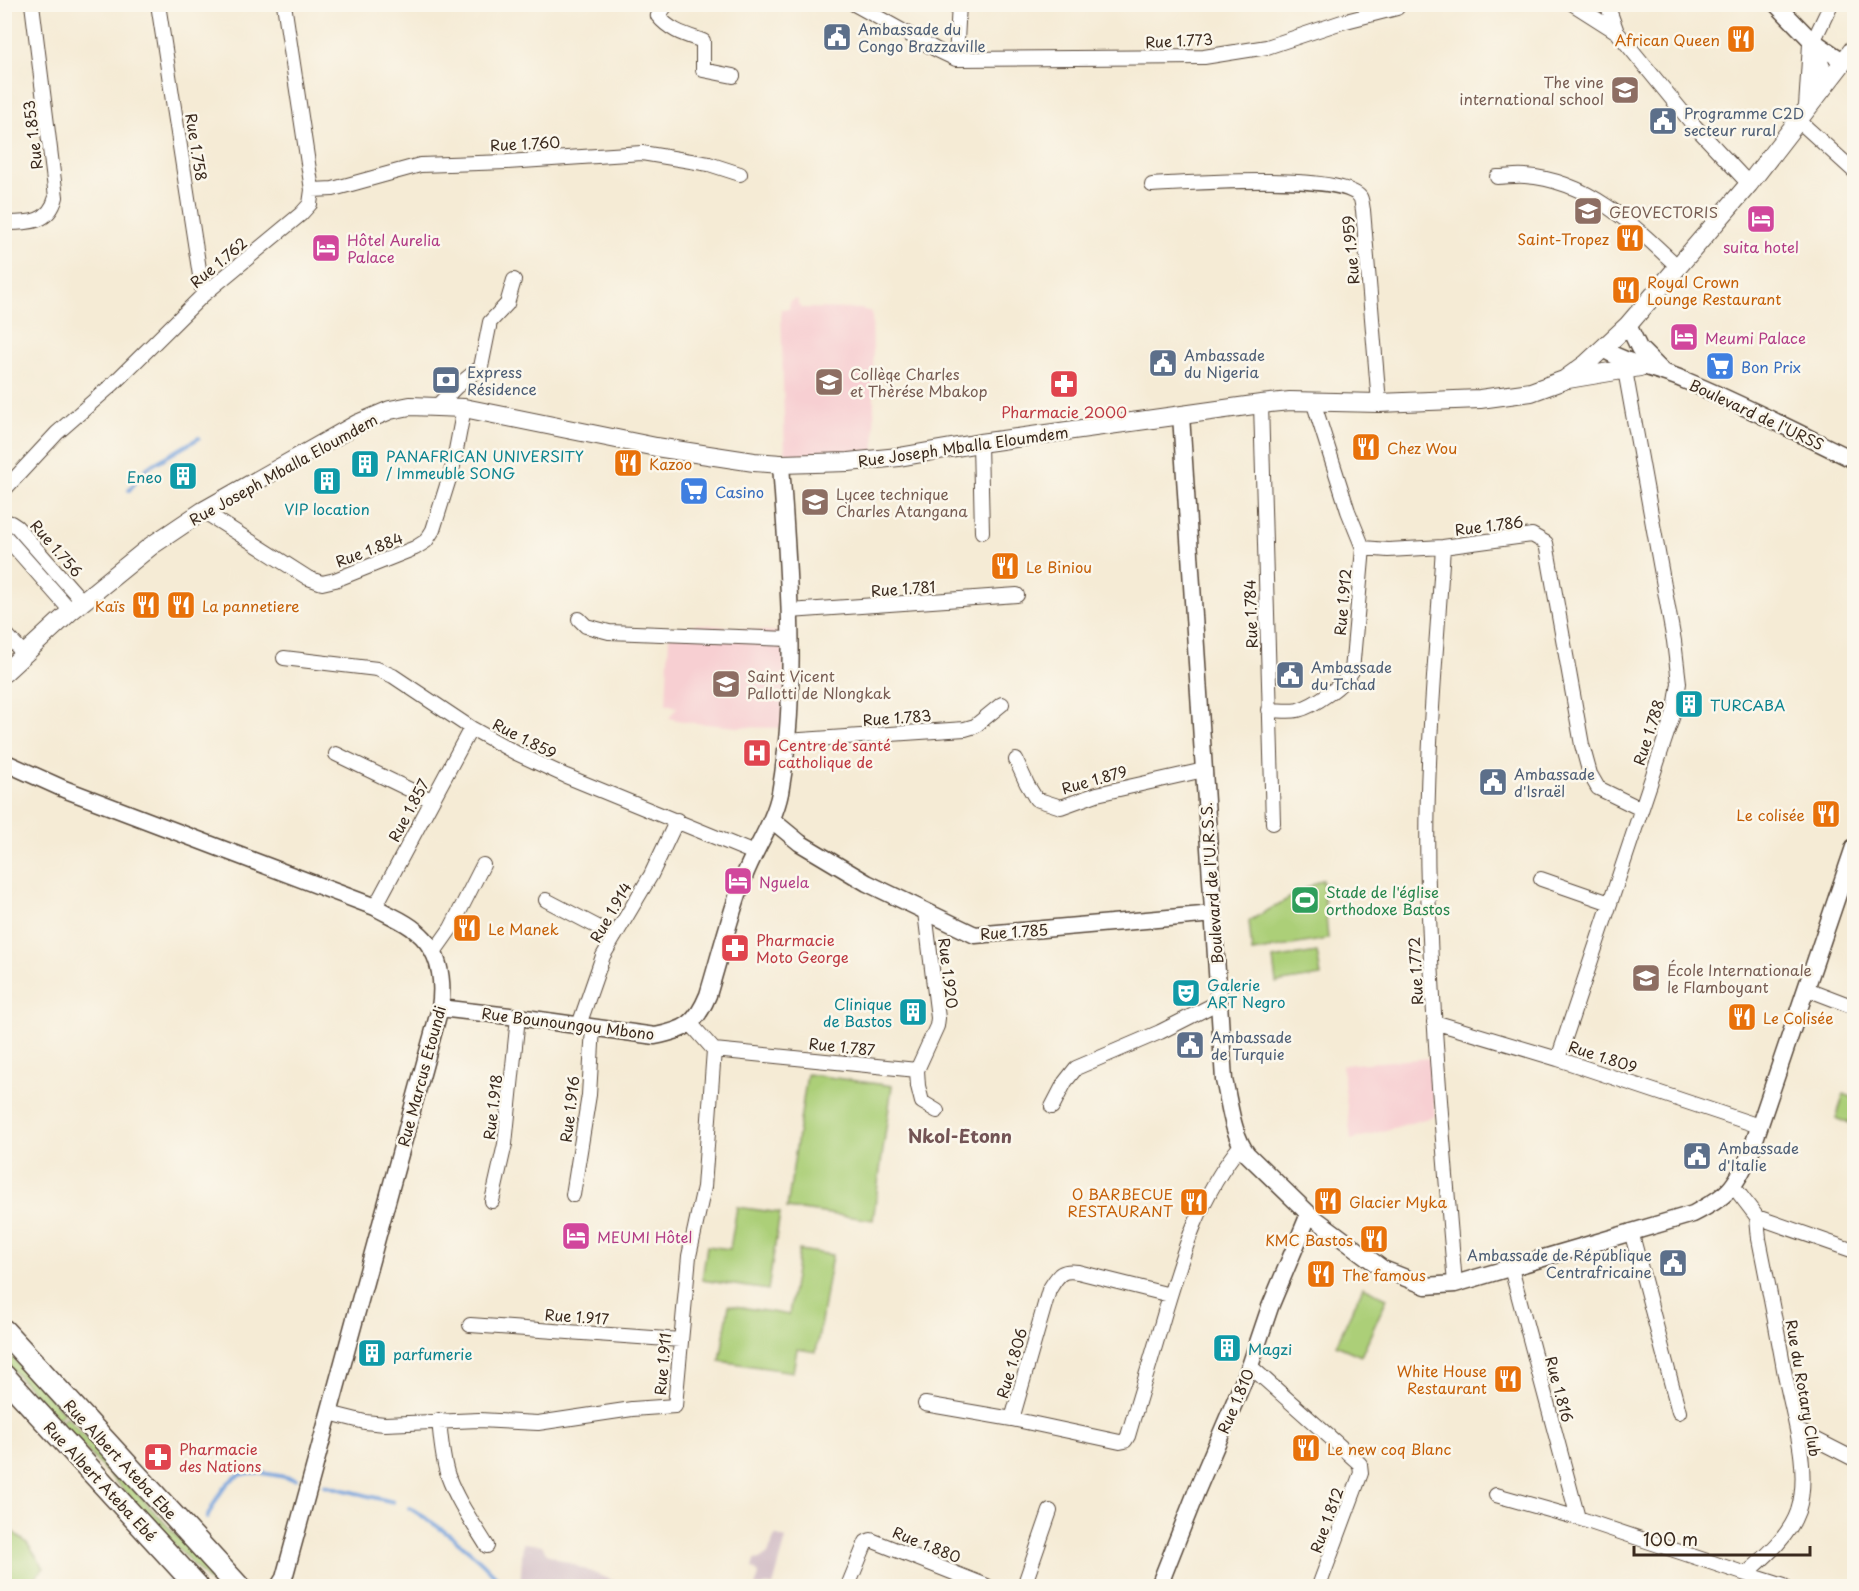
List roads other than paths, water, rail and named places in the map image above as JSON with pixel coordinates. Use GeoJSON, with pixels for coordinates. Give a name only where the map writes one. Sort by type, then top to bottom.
{"type":"FeatureCollection","features":[{"type":"Feature","properties":{"kind":"highway","name":"Rue Albert Ateba Ebe"},"geometry":{"type":"LineString","coordinates":[[4,1331],[238,1587]]}},
{"type":"Feature","properties":{"kind":"highway","name":"Rue Albert Ateba Ebé"},"geometry":{"type":"LineString","coordinates":[[4,1376],[197,1587]]}},
{"type":"Feature","properties":{"kind":"main road"},"geometry":{"type":"LineString","coordinates":[[1803,114],[1812,40]]}},
{"type":"Feature","properties":{"kind":"main road","name":"Rue Joseph Mballa Eloumdem"},"geometry":{"type":"LineString","coordinates":[[4,673],[76,606],[129,562],[203,511],[357,424],[390,410],[410,406],[464,408],[656,447],[781,464],[848,462],[899,457],[980,443],[1261,404],[1313,401],[1379,403],[1480,399],[1531,392],[1563,380],[1603,349],[1628,325],[1749,184],[1849,55]]}},
{"type":"Feature","properties":{"kind":"main road"},"geometry":{"type":"LineString","coordinates":[[1563,380],[1633,368]]}},
{"type":"Feature","properties":{"kind":"street","name":"Rue 1.853"},"geometry":{"type":"LineString","coordinates":[[4,223],[36,222],[47,215],[56,197],[32,4]]}},
{"type":"Feature","properties":{"kind":"street","name":"Rue 1.758"},"geometry":{"type":"LineString","coordinates":[[158,4],[203,295]]}},
{"type":"Feature","properties":{"kind":"street"},"geometry":{"type":"LineString","coordinates":[[284,4],[312,190]]}},
{"type":"Feature","properties":{"kind":"street"},"geometry":{"type":"LineString","coordinates":[[667,4],[658,16],[664,23],[675,31],[703,41],[701,54],[703,70],[733,76]]}},
{"type":"Feature","properties":{"kind":"street","name":"Rue 1.773"},"geometry":{"type":"LineString","coordinates":[[854,4],[957,59],[1204,57],[1267,47],[1342,22],[1397,8]]}},
{"type":"Feature","properties":{"kind":"street"},"geometry":{"type":"LineString","coordinates":[[957,59],[959,4]]}},
{"type":"Feature","properties":{"kind":"street"},"geometry":{"type":"LineString","coordinates":[[1574,4],[1617,32],[1689,121],[1749,184]]}},
{"type":"Feature","properties":{"kind":"street"},"geometry":{"type":"LineString","coordinates":[[1607,4],[1617,32]]}},
{"type":"Feature","properties":{"kind":"street"},"geometry":{"type":"LineString","coordinates":[[1776,4],[1812,40],[1849,55]]}},
{"type":"Feature","properties":{"kind":"street"},"geometry":{"type":"LineString","coordinates":[[1828,81],[1812,40],[1831,4]]}},
{"type":"Feature","properties":{"kind":"street"},"geometry":{"type":"LineString","coordinates":[[1803,114],[1854,171]]}},
{"type":"Feature","properties":{"kind":"street","name":"Rue 1.760"},"geometry":{"type":"LineString","coordinates":[[312,190],[333,189],[420,165],[642,153],[709,164],[740,174]]}},
{"type":"Feature","properties":{"kind":"street"},"geometry":{"type":"LineString","coordinates":[[1497,177],[1525,176],[1548,180],[1603,202],[1628,220],[1678,267]]}},
{"type":"Feature","properties":{"kind":"street","name":"Rue 1.959"},"geometry":{"type":"LineString","coordinates":[[1152,185],[1237,181],[1308,182],[1354,192],[1360,197],[1379,403]]}},
{"type":"Feature","properties":{"kind":"street","name":"Rue 1.762"},"geometry":{"type":"LineString","coordinates":[[4,490],[57,433],[113,384],[203,295],[301,214],[310,204],[312,190]]}},
{"type":"Feature","properties":{"kind":"street"},"geometry":{"type":"LineString","coordinates":[[437,406],[456,387],[481,368],[490,322],[507,304],[514,280]]}},
{"type":"Feature","properties":{"kind":"street"},"geometry":{"type":"LineString","coordinates":[[1628,325],[1639,348],[1660,369]]}},
{"type":"Feature","properties":{"kind":"street"},"geometry":{"type":"LineString","coordinates":[[1603,349],[1633,368],[1660,369]]}},
{"type":"Feature","properties":{"kind":"street","name":"Rue 1.788"},"geometry":{"type":"LineString","coordinates":[[1558,1059],[1675,709],[1679,683],[1633,368]]}},
{"type":"Feature","properties":{"kind":"street","name":"Boulevard de l'URSS"},"geometry":{"type":"LineString","coordinates":[[1660,369],[1854,460]]}},
{"type":"Feature","properties":{"kind":"street"},"geometry":{"type":"LineString","coordinates":[[1313,401],[1348,511],[1363,548]]}},
{"type":"Feature","properties":{"kind":"street","name":"Rue 1.784"},"geometry":{"type":"LineString","coordinates":[[1261,404],[1272,824]]}},
{"type":"Feature","properties":{"kind":"street","name":"Rue 1.884"},"geometry":{"type":"LineString","coordinates":[[203,511],[308,578],[321,583],[415,549],[426,541],[433,530],[453,466],[464,408]]}},
{"type":"Feature","properties":{"kind":"street","name":"Boulevard de l'U.R.S.S."},"geometry":{"type":"LineString","coordinates":[[1181,416],[1224,1080],[1241,1145],[1309,1214],[1383,1269],[1426,1286],[1455,1284],[1693,1214],[1715,1202],[1734,1187],[1750,1154],[1854,847]]}},
{"type":"Feature","properties":{"kind":"street"},"geometry":{"type":"LineString","coordinates":[[980,443],[982,532]]}},
{"type":"Feature","properties":{"kind":"street"},"geometry":{"type":"LineString","coordinates":[[714,1050],[691,1024],[701,1012],[708,995],[744,878],[754,853],[772,820],[780,793],[786,741],[789,711],[790,611],[781,464]]}},
{"type":"Feature","properties":{"kind":"street","name":"Rue 1.756"},"geometry":{"type":"LineString","coordinates":[[4,521],[17,527],[76,606]]}},
{"type":"Feature","properties":{"kind":"street","name":"Rue 1.756"},"geometry":{"type":"LineString","coordinates":[[4,535],[76,606]]}},
{"type":"Feature","properties":{"kind":"street","name":"Rue 1.786"},"geometry":{"type":"LineString","coordinates":[[1363,548],[1388,550],[1443,548],[1532,535],[1546,543],[1582,745],[1590,774],[1598,788],[1641,809]]}},
{"type":"Feature","properties":{"kind":"street","name":"Rue 1.912"},"geometry":{"type":"LineString","coordinates":[[1269,710],[1295,711],[1304,708],[1347,679],[1352,671],[1363,548]]}},
{"type":"Feature","properties":{"kind":"street","name":"Rue 1.772"},"geometry":{"type":"LineString","coordinates":[[1443,548],[1427,819],[1428,886],[1434,1022],[1455,1284]]}},
{"type":"Feature","properties":{"kind":"street","name":"Rue 1.781"},"geometry":{"type":"LineString","coordinates":[[790,611],[1017,595]]}},
{"type":"Feature","properties":{"kind":"street"},"geometry":{"type":"LineString","coordinates":[[579,619],[586,626],[609,632],[790,639]]}},
{"type":"Feature","properties":{"kind":"street"},"geometry":{"type":"LineString","coordinates":[[4,632],[25,655]]}},
{"type":"Feature","properties":{"kind":"street","name":"Rue 1.859"},"geometry":{"type":"LineString","coordinates":[[284,658],[377,669],[393,676],[471,728],[516,753],[566,776],[754,853]]}},
{"type":"Feature","properties":{"kind":"street","name":"Rue 1.783"},"geometry":{"type":"LineString","coordinates":[[786,741],[965,729],[975,726],[1002,704]]}},
{"type":"Feature","properties":{"kind":"street","name":"Rue 1.857"},"geometry":{"type":"LineString","coordinates":[[375,907],[471,728]]}},
{"type":"Feature","properties":{"kind":"street"},"geometry":{"type":"LineString","coordinates":[[336,754],[431,800]]}},
{"type":"Feature","properties":{"kind":"street","name":"Rue 1.879"},"geometry":{"type":"LineString","coordinates":[[1016,760],[1036,799],[1061,807],[1097,794],[1204,770]]}},
{"type":"Feature","properties":{"kind":"street","name":"Rue Marcus Etoundi"},"geometry":{"type":"LineString","coordinates":[[4,762],[64,789],[375,907],[415,930],[434,952],[442,976],[443,992],[440,1008],[284,1578],[279,1587]]}},
{"type":"Feature","properties":{"kind":"street","name":"Rue 1.914"},"geometry":{"type":"LineString","coordinates":[[586,1026],[603,956],[651,875],[677,820]]}},
{"type":"Feature","properties":{"kind":"street","name":"Rue 1.785"},"geometry":{"type":"LineString","coordinates":[[772,820],[800,843],[867,883],[975,934],[1214,914]]}},
{"type":"Feature","properties":{"kind":"street"},"geometry":{"type":"LineString","coordinates":[[434,952],[451,928],[483,865]]}},
{"type":"Feature","properties":{"kind":"street"},"geometry":{"type":"LineString","coordinates":[[1541,879],[1610,903]]}},
{"type":"Feature","properties":{"kind":"street"},"geometry":{"type":"LineString","coordinates":[[546,900],[615,936]]}},
{"type":"Feature","properties":{"kind":"street","name":"Rue 1.920"},"geometry":{"type":"LineString","coordinates":[[917,1070],[937,1026],[938,1018],[925,912]]}},
{"type":"Feature","properties":{"kind":"street"},"geometry":{"type":"LineString","coordinates":[[1807,989],[1854,1006]]}},
{"type":"Feature","properties":{"kind":"street"},"geometry":{"type":"LineString","coordinates":[[1052,1107],[1065,1082],[1076,1068],[1160,1032],[1219,1002]]}},
{"type":"Feature","properties":{"kind":"street","name":"Rue Bounoungou Mbono"},"geometry":{"type":"LineString","coordinates":[[440,1008],[655,1036],[675,1032],[691,1024]]}},
{"type":"Feature","properties":{"kind":"street","name":"Rue 1.918"},"geometry":{"type":"LineString","coordinates":[[492,1201],[505,1144],[518,1017]]}},
{"type":"Feature","properties":{"kind":"street","name":"Rue 1.809"},"geometry":{"type":"LineString","coordinates":[[1434,1022],[1558,1059],[1759,1126]]}},
{"type":"Feature","properties":{"kind":"street","name":"Rue 1.916"},"geometry":{"type":"LineString","coordinates":[[573,1195],[589,1095],[586,1026]]}},
{"type":"Feature","properties":{"kind":"street","name":"Rue 1.787"},"geometry":{"type":"LineString","coordinates":[[714,1050],[917,1070]]}},
{"type":"Feature","properties":{"kind":"street","name":"Rue 1.911"},"geometry":{"type":"LineString","coordinates":[[328,1413],[365,1422],[385,1424],[439,1420],[538,1423],[632,1409],[675,1406],[689,1256],[704,1187],[714,1050]]}},
{"type":"Feature","properties":{"kind":"street"},"geometry":{"type":"LineString","coordinates":[[917,1070],[922,1102],[938,1111]]}},
{"type":"Feature","properties":{"kind":"street","name":"Rue 1.806"},"geometry":{"type":"LineString","coordinates":[[1170,1295],[1068,1271],[1058,1275],[1049,1290],[1012,1419],[1120,1442],[1125,1441],[1197,1214],[1229,1159],[1241,1145]]}},
{"type":"Feature","properties":{"kind":"street"},"geometry":{"type":"LineString","coordinates":[[1734,1187],[1757,1217],[1854,1251]]}},
{"type":"Feature","properties":{"kind":"street","name":"Rue 1.810"},"geometry":{"type":"LineString","coordinates":[[1159,1587],[1250,1366],[1270,1307],[1309,1214]]}},
{"type":"Feature","properties":{"kind":"street","name":"Rue du Rotary Club"},"geometry":{"type":"LineString","coordinates":[[1746,1574],[1771,1551],[1789,1528],[1797,1512],[1803,1479],[1797,1430],[1759,1239],[1757,1217]]}},
{"type":"Feature","properties":{"kind":"street"},"geometry":{"type":"LineString","coordinates":[[1631,1231],[1679,1412]]}},
{"type":"Feature","properties":{"kind":"street","name":"Rue 1.816"},"geometry":{"type":"LineString","coordinates":[[1511,1268],[1578,1518]]}},
{"type":"Feature","properties":{"kind":"street","name":"Rue 1.917"},"geometry":{"type":"LineString","coordinates":[[470,1325],[681,1340]]}},
{"type":"Feature","properties":{"kind":"street","name":"Rue 1.812"},"geometry":{"type":"LineString","coordinates":[[1250,1366],[1360,1464],[1361,1473],[1319,1587]]}},
{"type":"Feature","properties":{"kind":"street"},"geometry":{"type":"LineString","coordinates":[[925,1404],[1012,1419]]}},
{"type":"Feature","properties":{"kind":"street"},"geometry":{"type":"LineString","coordinates":[[439,1420],[448,1476],[487,1546]]}},
{"type":"Feature","properties":{"kind":"street"},"geometry":{"type":"LineString","coordinates":[[1797,1430],[1854,1459]]}},
{"type":"Feature","properties":{"kind":"street"},"geometry":{"type":"LineString","coordinates":[[1496,1495],[1578,1518],[1784,1587]]}},
{"type":"Feature","properties":{"kind":"street"},"geometry":{"type":"LineString","coordinates":[[1024,1587],[1050,1511]]}},
{"type":"Feature","properties":{"kind":"street","name":"Rue 1.880"},"geometry":{"type":"LineString","coordinates":[[848,1587],[868,1540],[987,1587]]}},
{"type":"Feature","properties":{"kind":"waterway"},"geometry":{"type":"LineString","coordinates":[[129,490],[147,468],[199,438]]}},
{"type":"Feature","properties":{"kind":"waterway"},"geometry":{"type":"LineString","coordinates":[[207,1518],[223,1488],[240,1475],[263,1473],[296,1479]]}},
{"type":"Feature","properties":{"kind":"waterway"},"geometry":{"type":"LineString","coordinates":[[324,1485],[393,1502]]}},
{"type":"Feature","properties":{"kind":"waterway"},"geometry":{"type":"LineString","coordinates":[[410,1508],[460,1543],[504,1586]]}},
{"type":"Feature","properties":{"kind":"waterway"},"geometry":{"type":"LineString","coordinates":[[166,1586],[169,1582]]}},
{"type":"Feature","properties":{"kind":"place","name":"Ambassade du Congo Brazzaville"},"geometry":{"type":"Point","coordinates":[837,37]}},
{"type":"Feature","properties":{"kind":"place","name":"African Queen"},"geometry":{"type":"Point","coordinates":[1741,39]}},
{"type":"Feature","properties":{"kind":"place","name":"The vine international school"},"geometry":{"type":"Point","coordinates":[1625,90]}},
{"type":"Feature","properties":{"kind":"place","name":"Programme C2D secteur rural"},"geometry":{"type":"Point","coordinates":[1663,121]}},
{"type":"Feature","properties":{"kind":"place","name":"GEOVECTORIS"},"geometry":{"type":"Point","coordinates":[1588,211]}},
{"type":"Feature","properties":{"kind":"place","name":"suita hotel"},"geometry":{"type":"Point","coordinates":[1761,219]}},
{"type":"Feature","properties":{"kind":"place","name":"Saint-Tropez"},"geometry":{"type":"Point","coordinates":[1630,238]}},
{"type":"Feature","properties":{"kind":"place","name":"Hôtel Aurelia Palace"},"geometry":{"type":"Point","coordinates":[326,248]}},
{"type":"Feature","properties":{"kind":"place","name":"Royal Crown Lounge Restaurant"},"geometry":{"type":"Point","coordinates":[1626,290]}},
{"type":"Feature","properties":{"kind":"place","name":"Meumi Palace"},"geometry":{"type":"Point","coordinates":[1684,337]}},
{"type":"Feature","properties":{"kind":"place","name":"Ambassade du Nigeria"},"geometry":{"type":"Point","coordinates":[1163,363]}},
{"type":"Feature","properties":{"kind":"place","name":"Bon Prix"},"geometry":{"type":"Point","coordinates":[1720,366]}},
{"type":"Feature","properties":{"kind":"place","name":"Express Résidence"},"geometry":{"type":"Point","coordinates":[446,380]}},
{"type":"Feature","properties":{"kind":"place","name":"Collège Charles et Thèrése Mbakop"},"geometry":{"type":"Point","coordinates":[829,382]}},
{"type":"Feature","properties":{"kind":"place","name":"Pharmacie 2000"},"geometry":{"type":"Point","coordinates":[1064,384]}},
{"type":"Feature","properties":{"kind":"place","name":"Chez Wou"},"geometry":{"type":"Point","coordinates":[1366,447]}},
{"type":"Feature","properties":{"kind":"place","name":"Kazoo"},"geometry":{"type":"Point","coordinates":[628,463]}},
{"type":"Feature","properties":{"kind":"place","name":"PANAFRICAN UNIVERSITY / Immeuble SONG"},"geometry":{"type":"Point","coordinates":[365,464]}},
{"type":"Feature","properties":{"kind":"place","name":"Eneo"},"geometry":{"type":"Point","coordinates":[183,476]}},
{"type":"Feature","properties":{"kind":"place","name":"VIP location"},"geometry":{"type":"Point","coordinates":[327,481]}},
{"type":"Feature","properties":{"kind":"place","name":"Casino"},"geometry":{"type":"Point","coordinates":[694,491]}},
{"type":"Feature","properties":{"kind":"place","name":"Lycee technique Charles Atangana"},"geometry":{"type":"Point","coordinates":[815,502]}},
{"type":"Feature","properties":{"kind":"place","name":"Le Biniou"},"geometry":{"type":"Point","coordinates":[1005,566]}},
{"type":"Feature","properties":{"kind":"place","name":"Kaïs"},"geometry":{"type":"Point","coordinates":[146,605]}},
{"type":"Feature","properties":{"kind":"place","name":"La pannetiere"},"geometry":{"type":"Point","coordinates":[181,605]}},
{"type":"Feature","properties":{"kind":"place","name":"Ambassade du Tchad"},"geometry":{"type":"Point","coordinates":[1290,675]}},
{"type":"Feature","properties":{"kind":"place","name":"Saint Vicent Pallotti de Nlongkak"},"geometry":{"type":"Point","coordinates":[726,684]}},
{"type":"Feature","properties":{"kind":"place","name":"TURCABA"},"geometry":{"type":"Point","coordinates":[1689,704]}},
{"type":"Feature","properties":{"kind":"place","name":"Centre de santé catholique de"},"geometry":{"type":"Point","coordinates":[757,753]}},
{"type":"Feature","properties":{"kind":"place","name":"Ambassade d'Israël"},"geometry":{"type":"Point","coordinates":[1493,782]}},
{"type":"Feature","properties":{"kind":"place","name":"Le colisée"},"geometry":{"type":"Point","coordinates":[1826,814]}},
{"type":"Feature","properties":{"kind":"place","name":"Nguela"},"geometry":{"type":"Point","coordinates":[738,881]}},
{"type":"Feature","properties":{"kind":"place","name":"Stade de l'église orthodoxe Bastos"},"geometry":{"type":"Point","coordinates":[1305,900]}},
{"type":"Feature","properties":{"kind":"place","name":"Le Manek"},"geometry":{"type":"Point","coordinates":[467,928]}},
{"type":"Feature","properties":{"kind":"place","name":"Pharmacie Moto George"},"geometry":{"type":"Point","coordinates":[735,948]}},
{"type":"Feature","properties":{"kind":"place","name":"École Internationale le Flamboyant"},"geometry":{"type":"Point","coordinates":[1646,978]}},
{"type":"Feature","properties":{"kind":"place","name":"Galerie ART Negro"},"geometry":{"type":"Point","coordinates":[1186,993]}},
{"type":"Feature","properties":{"kind":"place","name":"Clinique de Bastos"},"geometry":{"type":"Point","coordinates":[913,1012]}},
{"type":"Feature","properties":{"kind":"place","name":"Le Colisée"},"geometry":{"type":"Point","coordinates":[1742,1017]}},
{"type":"Feature","properties":{"kind":"place","name":"Ambassade de Turquie"},"geometry":{"type":"Point","coordinates":[1190,1045]}},
{"type":"Feature","properties":{"kind":"place","name":"Ambassade d'Italie"},"geometry":{"type":"Point","coordinates":[1697,1156]}},
{"type":"Feature","properties":{"kind":"place","name":"Glacier Myka"},"geometry":{"type":"Point","coordinates":[1328,1201]}},
{"type":"Feature","properties":{"kind":"place","name":"O BARBECUE RESTAURANT"},"geometry":{"type":"Point","coordinates":[1194,1202]}},
{"type":"Feature","properties":{"kind":"place","name":"MEUMI Hôtel"},"geometry":{"type":"Point","coordinates":[576,1236]}},
{"type":"Feature","properties":{"kind":"place","name":"KMC Bastos"},"geometry":{"type":"Point","coordinates":[1374,1239]}},
{"type":"Feature","properties":{"kind":"place","name":"Ambassade de République Centrafricaine"},"geometry":{"type":"Point","coordinates":[1673,1263]}},
{"type":"Feature","properties":{"kind":"place","name":"The famous"},"geometry":{"type":"Point","coordinates":[1321,1274]}},
{"type":"Feature","properties":{"kind":"place","name":"Magzi"},"geometry":{"type":"Point","coordinates":[1227,1348]}},
{"type":"Feature","properties":{"kind":"place","name":"parfumerie"},"geometry":{"type":"Point","coordinates":[372,1353]}},
{"type":"Feature","properties":{"kind":"place","name":"White House Restaurant"},"geometry":{"type":"Point","coordinates":[1508,1379]}},
{"type":"Feature","properties":{"kind":"place","name":"Le new coq Blanc"},"geometry":{"type":"Point","coordinates":[1306,1448]}},
{"type":"Feature","properties":{"kind":"place","name":"Pharmacie des Nations"},"geometry":{"type":"Point","coordinates":[158,1457]}},
{"type":"Feature","properties":{"kind":"district","name":"Nkol-Etonn"},"geometry":{"type":"Point","coordinates":[960,1135]}}]}
